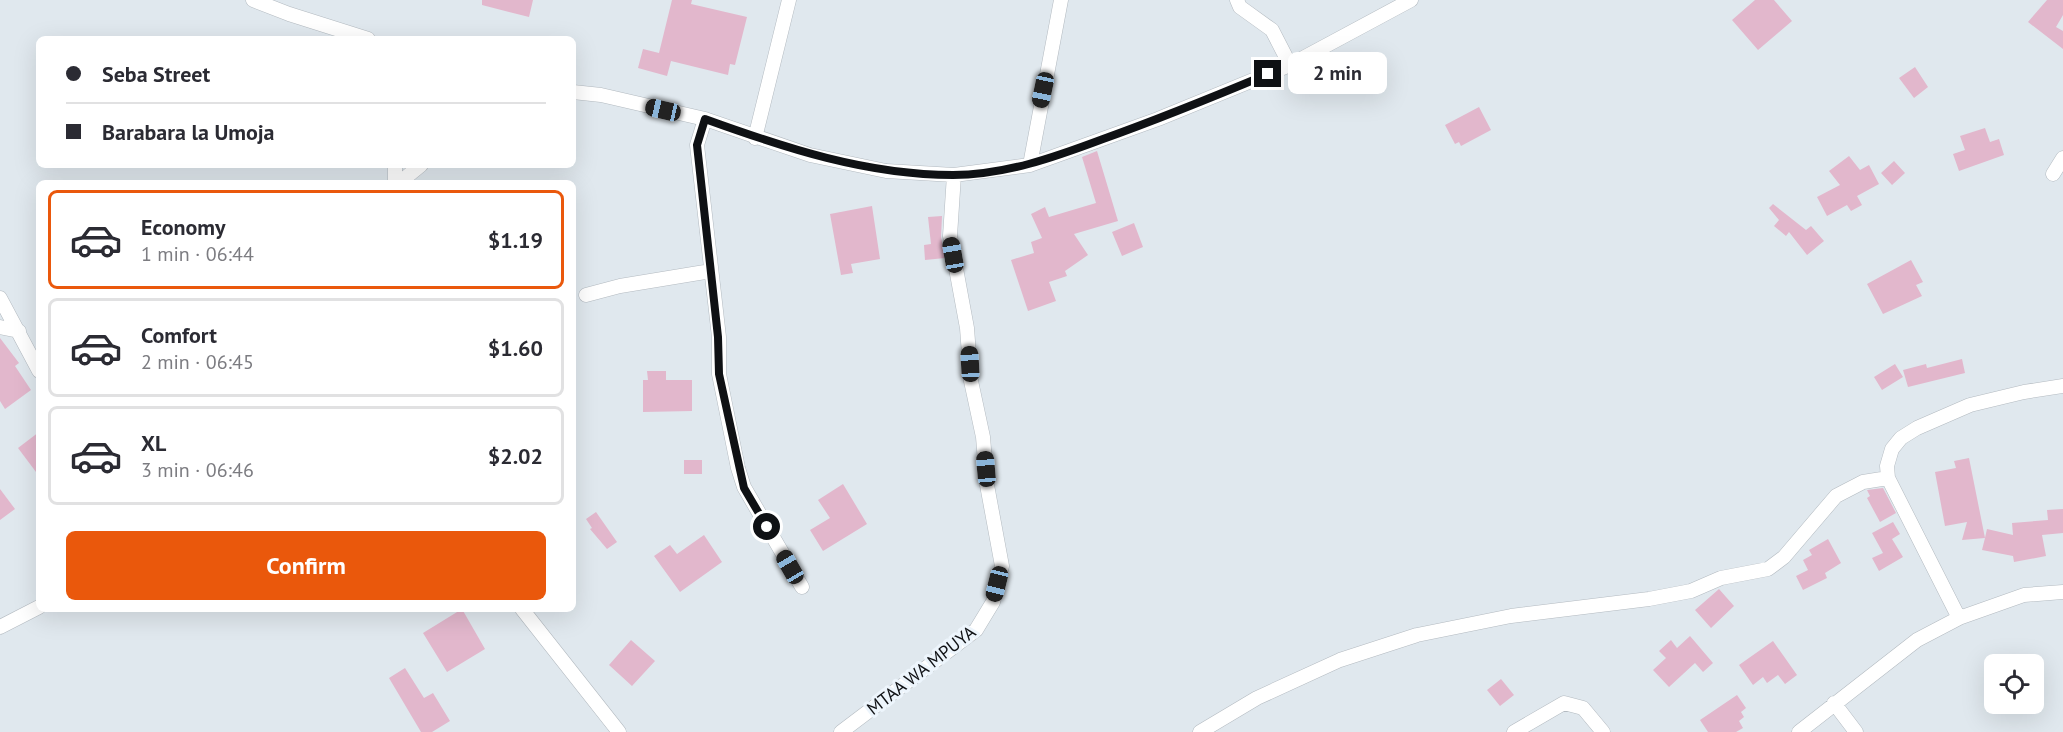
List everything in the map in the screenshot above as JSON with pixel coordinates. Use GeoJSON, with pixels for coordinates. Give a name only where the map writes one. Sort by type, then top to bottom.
{"type":"FeatureCollection","features":[{"type":"Feature","properties":{"kind":"street"},"geometry":{"type":"LineString","coordinates":[[253,0],[289,7],[361,36]]}},
{"type":"Feature","properties":{"kind":"street"},"geometry":{"type":"LineString","coordinates":[[755,138],[789,0]]}},
{"type":"Feature","properties":{"kind":"street"},"geometry":{"type":"LineString","coordinates":[[1030,165],[1061,0]]}},
{"type":"Feature","properties":{"kind":"street"},"geometry":{"type":"LineString","coordinates":[[1237,0],[1240,7],[1272,30],[1290,65]]}},
{"type":"Feature","properties":{"kind":"street"},"geometry":{"type":"LineString","coordinates":[[576,92],[601,95],[705,119],[810,155],[886,171],[954,175],[1030,165],[1158,120],[1290,65],[1411,0]]}},
{"type":"Feature","properties":{"kind":"street"},"geometry":{"type":"LineString","coordinates":[[705,119],[697,145],[718,337],[719,374],[744,488],[802,587]]}},
{"type":"Feature","properties":{"kind":"street"},"geometry":{"type":"LineString","coordinates":[[2053,174],[2063,158]]}},
{"type":"Feature","properties":{"kind":"street"},"geometry":{"type":"LineString","coordinates":[[401,180],[417,168]]}},
{"type":"Feature","properties":{"kind":"street","name":"MTAA WA MPUYA"},"geometry":{"type":"LineString","coordinates":[[841,732],[976,630],[993,602],[1002,566],[987,485],[983,437],[971,381],[967,328],[950,236],[954,175]]}},
{"type":"Feature","properties":{"kind":"street"},"geometry":{"type":"LineString","coordinates":[[586,295],[620,286],[711,271]]}},
{"type":"Feature","properties":{"kind":"street"},"geometry":{"type":"LineString","coordinates":[[0,298],[36,365]]}},
{"type":"Feature","properties":{"kind":"street"},"geometry":{"type":"LineString","coordinates":[[0,327],[19,332]]}},
{"type":"Feature","properties":{"kind":"street"},"geometry":{"type":"LineString","coordinates":[[1959,618],[1888,478],[1887,466],[1892,448],[1901,438],[1917,428],[1970,405],[2024,392],[2063,386]]}},
{"type":"Feature","properties":{"kind":"street"},"geometry":{"type":"LineString","coordinates":[[1200,732],[1257,698],[1340,660],[1417,635],[1511,616],[1670,596],[1691,591],[1721,578],[1768,569],[1784,557],[1836,496],[1863,482],[1888,478]]}},
{"type":"Feature","properties":{"kind":"street"},"geometry":{"type":"LineString","coordinates":[[1799,732],[1917,640],[1959,618],[2024,595],[2063,592]]}},
{"type":"Feature","properties":{"kind":"street"},"geometry":{"type":"LineString","coordinates":[[0,627],[36,609]]}},
{"type":"Feature","properties":{"kind":"street"},"geometry":{"type":"LineString","coordinates":[[524,612],[619,732]]}},
{"type":"Feature","properties":{"kind":"street"},"geometry":{"type":"LineString","coordinates":[[1514,732],[1557,706],[1572,704],[1583,708],[1603,732]]}},
{"type":"Feature","properties":{"kind":"street"},"geometry":{"type":"LineString","coordinates":[[1834,704],[1857,732]]}},
{"type":"Feature","properties":{"kind":"building"},"geometry":{"type":"Polygon","coordinates":[[[482,0],[533,0],[529,17],[482,5],[482,0]]]}},
{"type":"Feature","properties":{"kind":"building"},"geometry":{"type":"Polygon","coordinates":[[[672,0],[692,0],[691,4],[747,17],[735,65],[730,64],[728,75],[671,61],[667,76],[638,68],[643,49],[659,53],[672,0]]]}},
{"type":"Feature","properties":{"kind":"building"},"geometry":{"type":"Polygon","coordinates":[[[1755,0],[1774,0],[1792,21],[1758,50],[1732,20],[1755,0]]]}},
{"type":"Feature","properties":{"kind":"building"},"geometry":{"type":"Polygon","coordinates":[[[2047,0],[2063,0],[2063,15],[2056,27],[2063,31],[2063,49],[2028,22],[2047,0]]]}},
{"type":"Feature","properties":{"kind":"building"},"geometry":{"type":"Polygon","coordinates":[[[1915,67],[1928,87],[1914,98],[1899,78],[1915,67]]]}},
{"type":"Feature","properties":{"kind":"building"},"geometry":{"type":"Polygon","coordinates":[[[1479,107],[1491,130],[1461,146],[1459,142],[1455,144],[1445,125],[1479,107]]]}},
{"type":"Feature","properties":{"kind":"building"},"geometry":{"type":"Polygon","coordinates":[[[1985,128],[1990,142],[1999,139],[2004,155],[1959,171],[1953,154],[1965,150],[1960,136],[1985,128]]]}},
{"type":"Feature","properties":{"kind":"building"},"geometry":{"type":"Polygon","coordinates":[[[1097,151],[1118,221],[1074,234],[1088,255],[1065,271],[1067,276],[1049,282],[1056,301],[1028,311],[1011,260],[1034,253],[1031,242],[1042,238],[1031,214],[1045,207],[1049,217],[1096,203],[1082,157],[1097,151]]]}},
{"type":"Feature","properties":{"kind":"building"},"geometry":{"type":"Polygon","coordinates":[[[1849,156],[1860,170],[1869,165],[1879,184],[1857,196],[1862,205],[1851,211],[1847,205],[1827,216],[1817,197],[1840,185],[1829,171],[1849,156]]]}},
{"type":"Feature","properties":{"kind":"building"},"geometry":{"type":"Polygon","coordinates":[[[1894,161],[1905,173],[1892,185],[1881,173],[1894,161]]]}},
{"type":"Feature","properties":{"kind":"building"},"geometry":{"type":"Polygon","coordinates":[[[1773,204],[1806,230],[1811,226],[1824,241],[1807,255],[1789,232],[1786,236],[1774,226],[1779,220],[1769,208],[1773,204]]]}},
{"type":"Feature","properties":{"kind":"building"},"geometry":{"type":"Polygon","coordinates":[[[872,206],[880,259],[851,264],[853,273],[841,275],[830,214],[872,206]]]}},
{"type":"Feature","properties":{"kind":"building"},"geometry":{"type":"Polygon","coordinates":[[[942,216],[941,237],[945,258],[925,260],[924,245],[931,244],[928,217],[942,216]]]}},
{"type":"Feature","properties":{"kind":"building"},"geometry":{"type":"Polygon","coordinates":[[[1134,223],[1143,247],[1122,256],[1112,232],[1134,223]]]}},
{"type":"Feature","properties":{"kind":"building"},"geometry":{"type":"Polygon","coordinates":[[[1911,260],[1923,282],[1916,285],[1922,296],[1883,314],[1867,284],[1911,260]]]}},
{"type":"Feature","properties":{"kind":"building"},"geometry":{"type":"Polygon","coordinates":[[[0,338],[19,363],[15,366],[31,390],[5,409],[0,401],[0,338]]]}},
{"type":"Feature","properties":{"kind":"building"},"geometry":{"type":"Polygon","coordinates":[[[1962,359],[1965,373],[1908,387],[1903,370],[1926,364],[1927,368],[1962,359]]]}},
{"type":"Feature","properties":{"kind":"building"},"geometry":{"type":"Polygon","coordinates":[[[1895,364],[1903,377],[1882,390],[1874,377],[1895,364]]]}},
{"type":"Feature","properties":{"kind":"building"},"geometry":{"type":"Polygon","coordinates":[[[647,371],[666,371],[666,380],[692,380],[692,411],[643,412],[643,380],[648,380],[647,371]]]}},
{"type":"Feature","properties":{"kind":"building"},"geometry":{"type":"Polygon","coordinates":[[[36,434],[36,472],[18,448],[36,434]]]}},
{"type":"Feature","properties":{"kind":"building"},"geometry":{"type":"Polygon","coordinates":[[[1969,458],[1985,538],[1962,540],[1967,522],[1945,526],[1935,472],[1956,468],[1954,461],[1969,458]]]}},
{"type":"Feature","properties":{"kind":"building"},"geometry":{"type":"Polygon","coordinates":[[[684,460],[702,460],[702,474],[684,474],[684,460]]]}},
{"type":"Feature","properties":{"kind":"building"},"geometry":{"type":"Polygon","coordinates":[[[843,484],[867,524],[823,551],[810,530],[830,518],[818,500],[843,484]]]}},
{"type":"Feature","properties":{"kind":"building"},"geometry":{"type":"Polygon","coordinates":[[[1883,488],[1896,513],[1880,522],[1867,498],[1870,496],[1867,490],[1883,488]]]}},
{"type":"Feature","properties":{"kind":"building"},"geometry":{"type":"Polygon","coordinates":[[[0,489],[15,509],[0,520],[0,489]]]}},
{"type":"Feature","properties":{"kind":"building"},"geometry":{"type":"Polygon","coordinates":[[[2063,509],[2063,533],[2042,535],[2046,556],[2014,562],[2013,556],[1982,550],[1987,529],[2013,535],[2012,523],[2048,520],[2047,510],[2063,509]]]}},
{"type":"Feature","properties":{"kind":"building"},"geometry":{"type":"Polygon","coordinates":[[[596,512],[617,542],[607,549],[590,529],[592,528],[586,519],[596,512]]]}},
{"type":"Feature","properties":{"kind":"building"},"geometry":{"type":"Polygon","coordinates":[[[1893,522],[1900,534],[1892,539],[1903,557],[1879,571],[1872,558],[1883,553],[1872,533],[1893,522]]]}},
{"type":"Feature","properties":{"kind":"building"},"geometry":{"type":"Polygon","coordinates":[[[704,535],[722,562],[680,592],[654,556],[670,545],[677,554],[704,535]]]}},
{"type":"Feature","properties":{"kind":"building"},"geometry":{"type":"Polygon","coordinates":[[[1828,539],[1841,563],[1825,573],[1827,578],[1803,590],[1796,576],[1808,570],[1803,560],[1812,555],[1809,550],[1828,539]]]}},
{"type":"Feature","properties":{"kind":"building"},"geometry":{"type":"Polygon","coordinates":[[[1719,589],[1734,606],[1711,628],[1695,610],[1719,589]]]}},
{"type":"Feature","properties":{"kind":"building"},"geometry":{"type":"Polygon","coordinates":[[[457,612],[464,612],[485,649],[447,672],[423,633],[457,612]]]}},
{"type":"Feature","properties":{"kind":"building"},"geometry":{"type":"Polygon","coordinates":[[[1690,636],[1713,663],[1703,672],[1695,663],[1669,687],[1653,670],[1666,658],[1659,651],[1671,640],[1677,648],[1690,636]]]}},
{"type":"Feature","properties":{"kind":"building"},"geometry":{"type":"Polygon","coordinates":[[[631,640],[655,661],[632,686],[609,665],[631,640]]]}},
{"type":"Feature","properties":{"kind":"building"},"geometry":{"type":"Polygon","coordinates":[[[1773,641],[1797,675],[1785,684],[1778,675],[1767,683],[1763,677],[1753,685],[1739,665],[1773,641]]]}},
{"type":"Feature","properties":{"kind":"building"},"geometry":{"type":"Polygon","coordinates":[[[405,668],[424,698],[433,693],[450,721],[432,732],[421,732],[389,678],[405,668]]]}},
{"type":"Feature","properties":{"kind":"building"},"geometry":{"type":"Polygon","coordinates":[[[1501,679],[1514,695],[1500,706],[1487,690],[1501,679]]]}},
{"type":"Feature","properties":{"kind":"building"},"geometry":{"type":"Polygon","coordinates":[[[1737,695],[1746,708],[1741,712],[1744,717],[1739,721],[1743,728],[1736,732],[1708,732],[1700,720],[1737,695]]]}},
{"type":"Feature","properties":{"kind":"route"},"geometry":{"type":"LineString","coordinates":[[767,527],[744,488],[719,374],[718,337],[697,145],[705,119],[810,155],[886,171],[954,175],[1030,165],[1158,120],[1268,74]]}}]}
